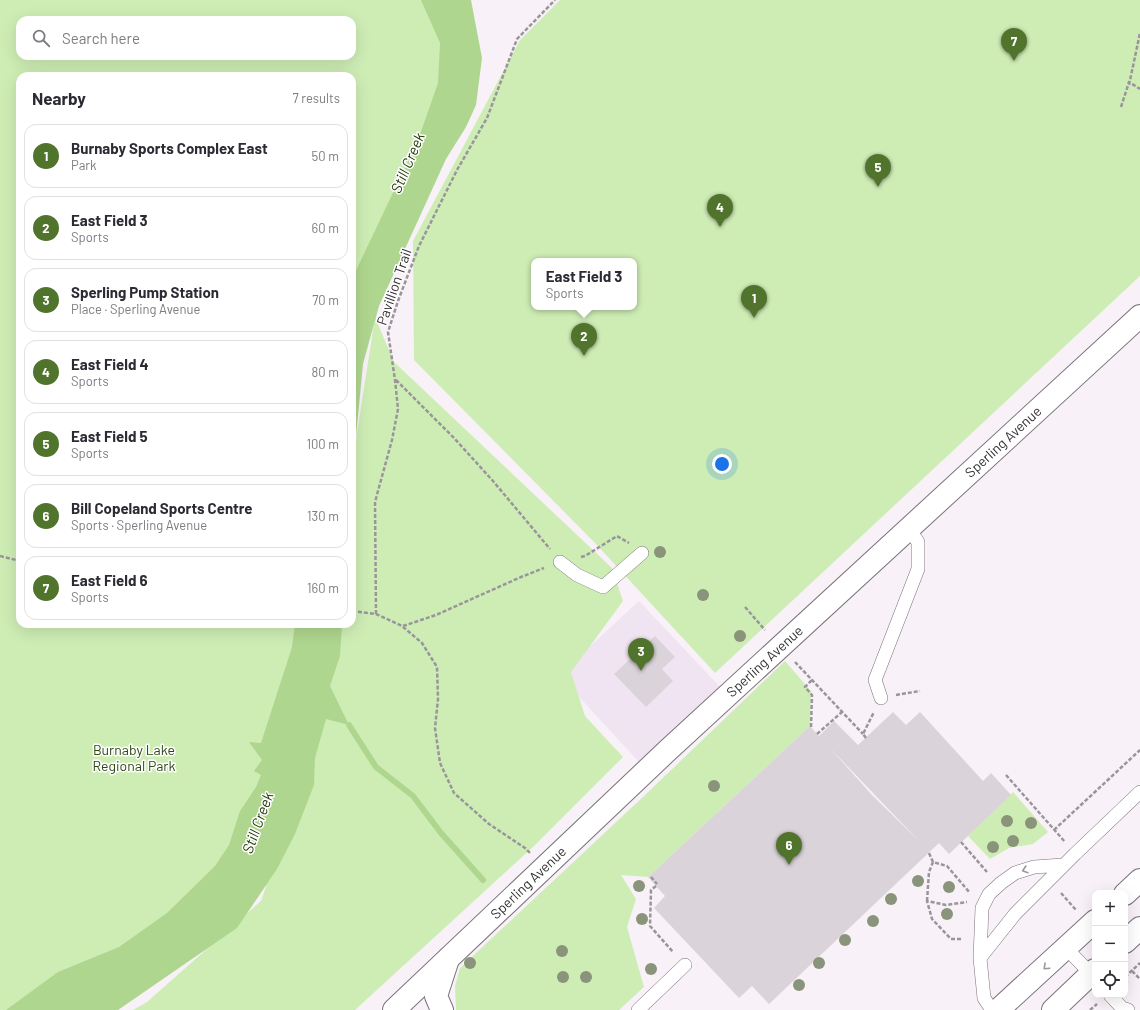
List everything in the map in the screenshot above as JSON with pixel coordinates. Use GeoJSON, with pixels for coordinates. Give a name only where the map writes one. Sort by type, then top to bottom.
{"type":"FeatureCollection","features":[{"type":"Feature","properties":{"kind":"street","name":"Sperling Avenue"},"geometry":{"type":"LineString","coordinates":[[394,1010],[448,957],[667,751],[1140,316]]}},
{"type":"Feature","properties":{"kind":"street"},"geometry":{"type":"LineString","coordinates":[[1128,891],[1140,880]]}},
{"type":"Feature","properties":{"kind":"street"},"geometry":{"type":"LineString","coordinates":[[998,1010],[1066,948],[1087,917]]}},
{"type":"Feature","properties":{"kind":"street"},"geometry":{"type":"LineString","coordinates":[[1128,939],[1140,928]]}},
{"type":"Feature","properties":{"kind":"street"},"geometry":{"type":"LineString","coordinates":[[442,1010],[436,996],[448,957]]}},
{"type":"Feature","properties":{"kind":"street"},"geometry":{"type":"LineString","coordinates":[[1052,1010],[1092,976]]}},
{"type":"Feature","properties":{"kind":"lane"},"geometry":{"type":"LineString","coordinates":[[881,698],[875,680],[918,569],[918,542],[909,529]]}},
{"type":"Feature","properties":{"kind":"lane"},"geometry":{"type":"LineString","coordinates":[[560,562],[577,575],[603,587],[642,553]]}},
{"type":"Feature","properties":{"kind":"lane"},"geometry":{"type":"LineString","coordinates":[[980,958],[1015,914],[1140,792]]}},
{"type":"Feature","properties":{"kind":"lane"},"geometry":{"type":"LineString","coordinates":[[992,1010],[984,998],[980,958],[982,908],[989,894],[1015,873],[1034,867],[1064,865]]}},
{"type":"Feature","properties":{"kind":"lane"},"geometry":{"type":"LineString","coordinates":[[1066,948],[1092,972]]}},
{"type":"Feature","properties":{"kind":"lane"},"geometry":{"type":"LineString","coordinates":[[638,1010],[685,965]]}},
{"type":"Feature","properties":{"kind":"lane"},"geometry":{"type":"LineString","coordinates":[[1113,998],[1122,1008],[1128,1010]]}},
{"type":"Feature","properties":{"kind":"path","name":"Pavillion Trail"},"geometry":{"type":"LineString","coordinates":[[376,614],[375,502],[392,440],[398,409],[388,332],[419,246],[457,170],[487,118],[517,39],[555,0]]}},
{"type":"Feature","properties":{"kind":"path"},"geometry":{"type":"LineString","coordinates":[[1121,107],[1129,84],[1140,33]]}},
{"type":"Feature","properties":{"kind":"path"},"geometry":{"type":"LineString","coordinates":[[1129,84],[1140,89]]}},
{"type":"Feature","properties":{"kind":"path"},"geometry":{"type":"LineString","coordinates":[[395,380],[454,438],[493,481],[560,562]]}},
{"type":"Feature","properties":{"kind":"path"},"geometry":{"type":"LineString","coordinates":[[402,626],[436,615],[521,577],[560,562],[585,556],[617,536],[630,544]]}},
{"type":"Feature","properties":{"kind":"path"},"geometry":{"type":"LineString","coordinates":[[0,556],[16,560]]}},
{"type":"Feature","properties":{"kind":"path"},"geometry":{"type":"LineString","coordinates":[[745,607],[765,630]]}},
{"type":"Feature","properties":{"kind":"path"},"geometry":{"type":"LineString","coordinates":[[356,612],[376,614],[402,626],[422,643],[437,667],[438,699],[435,728],[440,763],[454,793],[490,824],[525,848],[544,868]]}},
{"type":"Feature","properties":{"kind":"path"},"geometry":{"type":"LineString","coordinates":[[801,668],[866,738]]}},
{"type":"Feature","properties":{"kind":"path"},"geometry":{"type":"LineString","coordinates":[[811,726],[812,695],[805,687],[812,680]]}},
{"type":"Feature","properties":{"kind":"path"},"geometry":{"type":"LineString","coordinates":[[863,734],[881,698],[920,691]]}},
{"type":"Feature","properties":{"kind":"path"},"geometry":{"type":"LineString","coordinates":[[817,734],[842,712]]}},
{"type":"Feature","properties":{"kind":"path"},"geometry":{"type":"LineString","coordinates":[[1006,775],[1054,830],[1140,750]]}},
{"type":"Feature","properties":{"kind":"path"},"geometry":{"type":"LineString","coordinates":[[961,842],[987,873]]}},
{"type":"Feature","properties":{"kind":"path"},"geometry":{"type":"LineString","coordinates":[[929,853],[933,862],[929,872],[927,901],[932,920],[951,939],[961,939]]}},
{"type":"Feature","properties":{"kind":"path"},"geometry":{"type":"LineString","coordinates":[[933,862],[946,866],[971,893]]}},
{"type":"Feature","properties":{"kind":"path"},"geometry":{"type":"LineString","coordinates":[[650,877],[657,885],[651,890],[650,926],[685,965]]}},
{"type":"Feature","properties":{"kind":"path"},"geometry":{"type":"LineString","coordinates":[[1049,880],[1087,917]]}},
{"type":"Feature","properties":{"kind":"path"},"geometry":{"type":"LineString","coordinates":[[927,901],[946,905],[969,901]]}},
{"type":"Feature","properties":{"kind":"path"},"geometry":{"type":"LineString","coordinates":[[1128,975],[1140,963]]}},
{"type":"Feature","properties":{"kind":"path"},"geometry":{"type":"LineString","coordinates":[[1132,971],[1140,979]]}},
{"type":"Feature","properties":{"kind":"path"},"geometry":{"type":"LineString","coordinates":[[1090,1010],[1097,1004]]}},
{"type":"Feature","properties":{"kind":"shaded area"},"geometry":{"type":"Polygon","coordinates":[[[639,601],[720,687],[639,762],[559,675],[639,601]]]}},
{"type":"Feature","properties":{"kind":"green space","name":"Burnaby Lake Regional Park"},"geometry":{"type":"Polygon","coordinates":[[[0,0],[427,0],[449,52],[416,160],[356,293],[356,72],[16,72],[16,628],[300,628],[254,836],[151,940],[39,1010],[0,1010],[0,0]]]}},
{"type":"Feature","properties":{"kind":"green space"},"geometry":{"type":"Polygon","coordinates":[[[560,0],[1140,0],[1140,276],[715,673],[595,543],[414,360],[413,241],[520,40],[560,0]]]}},
{"type":"Feature","properties":{"kind":"green space"},"geometry":{"type":"Polygon","coordinates":[[[375,317],[394,362],[612,568],[623,601],[571,672],[585,716],[623,757],[534,846],[355,1010],[133,1010],[147,1002],[261,901],[314,745],[329,628],[356,628],[356,440],[375,317]]]}},
{"type":"Feature","properties":{"kind":"green space"},"geometry":{"type":"Polygon","coordinates":[[[785,661],[811,691],[810,726],[648,877],[621,875],[636,899],[627,927],[644,987],[619,1010],[456,1010],[455,986],[460,968],[644,796],[785,661]]]}},
{"type":"Feature","properties":{"kind":"green space"},"geometry":{"type":"Polygon","coordinates":[[[1013,792],[1048,832],[1033,844],[1009,848],[990,859],[968,836],[1013,792]]]}},
{"type":"Feature","properties":{"kind":"water","name":"Still Creek"},"geometry":{"type":"Polygon","coordinates":[[[421,0],[471,0],[482,58],[476,105],[466,127],[446,159],[379,306],[363,364],[356,437],[356,271],[418,140],[438,83],[440,43],[421,0]]]}},
{"type":"Feature","properties":{"kind":"water","name":"Still Creek"},"geometry":{"type":"Polygon","coordinates":[[[294,628],[342,628],[340,656],[330,686],[349,725],[326,719],[315,758],[314,785],[295,834],[277,869],[237,928],[118,1010],[6,1010],[58,972],[119,947],[167,913],[215,866],[229,845],[240,811],[256,787],[261,775],[254,771],[262,760],[249,742],[261,743],[292,647],[294,628]]]}},
{"type":"Feature","properties":{"kind":"building"},"geometry":{"type":"Polygon","coordinates":[[[655,636],[675,657],[662,669],[673,681],[646,707],[614,674],[655,636]]]}},
{"type":"Feature","properties":{"kind":"building"},"geometry":{"type":"Polygon","coordinates":[[[893,712],[906,725],[920,712],[983,781],[991,773],[1011,795],[949,854],[939,843],[769,1004],[752,986],[739,998],[654,908],[665,896],[648,877],[810,726],[819,736],[834,721],[858,745],[893,712]],[[829,747],[872,795],[919,841],[829,747]]]}},
{"type":"Feature","properties":{"kind":"waterway"},"geometry":{"type":"LineString","coordinates":[[349,725],[376,767],[413,796],[441,833],[483,880]]}},
{"type":"Feature","properties":{"kind":"place","name":"East Field 6"},"geometry":{"type":"Point","coordinates":[1014,61]}},
{"type":"Feature","properties":{"kind":"place","name":"East Field 5"},"geometry":{"type":"Point","coordinates":[878,187]}},
{"type":"Feature","properties":{"kind":"place","name":"East Field 4"},"geometry":{"type":"Point","coordinates":[720,227]}},
{"type":"Feature","properties":{"kind":"place","name":"Burnaby Sports Complex East"},"geometry":{"type":"Point","coordinates":[754,318]}},
{"type":"Feature","properties":{"kind":"place","name":"East Field 3"},"geometry":{"type":"Point","coordinates":[584,356]}},
{"type":"Feature","properties":{"kind":"place","name":"Sperling Pump Station"},"geometry":{"type":"Point","coordinates":[641,671]}},
{"type":"Feature","properties":{"kind":"place","name":"Bill Copeland Sports Centre"},"geometry":{"type":"Point","coordinates":[789,865]}}]}
